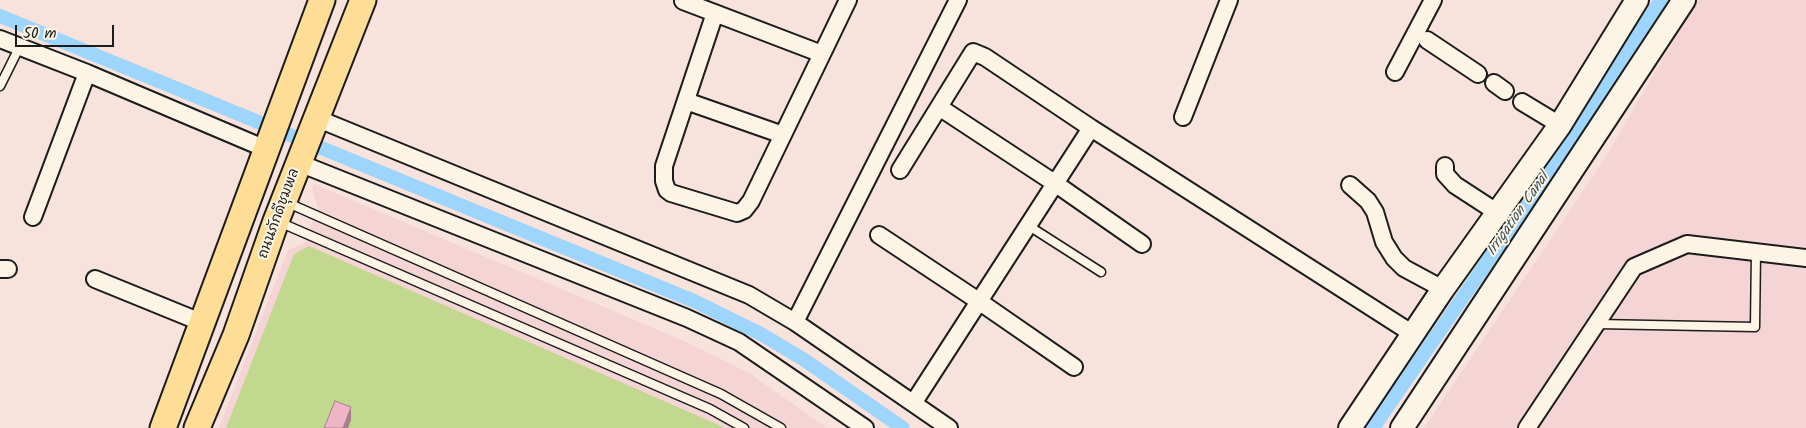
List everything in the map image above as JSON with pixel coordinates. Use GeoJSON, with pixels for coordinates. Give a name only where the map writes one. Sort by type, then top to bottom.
{"type":"FeatureCollection","features":[{"type":"Feature","properties":{"kind":"main road"},"geometry":{"type":"LineString","coordinates":[[163,428],[322,0]]}},
{"type":"Feature","properties":{"kind":"main road","name":"ถนนภักดีชุมพล"},"geometry":{"type":"LineString","coordinates":[[197,428],[236,335],[280,211],[363,0]]}},
{"type":"Feature","properties":{"kind":"street"},"geometry":{"type":"LineString","coordinates":[[682,0],[822,54]]}},
{"type":"Feature","properties":{"kind":"street"},"geometry":{"type":"LineString","coordinates":[[716,13],[664,166],[664,180],[666,190],[671,193],[737,213],[744,210],[751,201],[848,0]]}},
{"type":"Feature","properties":{"kind":"street"},"geometry":{"type":"LineString","coordinates":[[795,322],[958,0]]}},
{"type":"Feature","properties":{"kind":"street"},"geometry":{"type":"LineString","coordinates":[[1182,117],[1230,0]]}},
{"type":"Feature","properties":{"kind":"street"},"geometry":{"type":"LineString","coordinates":[[1395,72],[1433,0]]}},
{"type":"Feature","properties":{"kind":"street"},"geometry":{"type":"LineString","coordinates":[[1350,428],[1443,289],[1560,125],[1637,0]]}},
{"type":"Feature","properties":{"kind":"street"},"geometry":{"type":"LineString","coordinates":[[1402,428],[1684,0]]}},
{"type":"Feature","properties":{"kind":"street"},"geometry":{"type":"LineString","coordinates":[[0,39],[268,144]]}},
{"type":"Feature","properties":{"kind":"street"},"geometry":{"type":"LineString","coordinates":[[1427,40],[1478,74]]}},
{"type":"Feature","properties":{"kind":"street"},"geometry":{"type":"LineString","coordinates":[[900,170],[972,52],[975,52],[1413,334]]}},
{"type":"Feature","properties":{"kind":"street"},"geometry":{"type":"LineString","coordinates":[[33,217],[87,73]]}},
{"type":"Feature","properties":{"kind":"street"},"geometry":{"type":"LineString","coordinates":[[686,101],[783,136]]}},
{"type":"Feature","properties":{"kind":"street"},"geometry":{"type":"LineString","coordinates":[[1522,102],[1560,125]]}},
{"type":"Feature","properties":{"kind":"street"},"geometry":{"type":"LineString","coordinates":[[939,107],[1056,184],[1142,244]]}},
{"type":"Feature","properties":{"kind":"street"},"geometry":{"type":"LineString","coordinates":[[314,122],[723,283],[749,295],[795,322],[883,384],[914,402],[949,428]]}},
{"type":"Feature","properties":{"kind":"street"},"geometry":{"type":"LineString","coordinates":[[914,402],[1091,128]]}},
{"type":"Feature","properties":{"kind":"street"},"geometry":{"type":"LineString","coordinates":[[300,159],[687,318],[739,342],[865,428]]}},
{"type":"Feature","properties":{"kind":"street"},"geometry":{"type":"LineString","coordinates":[[1445,166],[1446,174],[1455,185],[1498,213]]}},
{"type":"Feature","properties":{"kind":"street"},"geometry":{"type":"LineString","coordinates":[[1350,185],[1368,201],[1374,212],[1384,242],[1394,258],[1404,268],[1443,289]]}},
{"type":"Feature","properties":{"kind":"street"},"geometry":{"type":"LineString","coordinates":[[879,235],[980,302],[1074,368]]}},
{"type":"Feature","properties":{"kind":"street"},"geometry":{"type":"LineString","coordinates":[[1527,428],[1634,267],[1687,244],[1806,258]]}},
{"type":"Feature","properties":{"kind":"street"},"geometry":{"type":"LineString","coordinates":[[95,279],[203,324]]}},
{"type":"Feature","properties":{"kind":"lane"},"geometry":{"type":"LineString","coordinates":[[0,86],[20,46]]}},
{"type":"Feature","properties":{"kind":"lane"},"geometry":{"type":"LineString","coordinates":[[280,211],[710,409],[744,428]]}},
{"type":"Feature","properties":{"kind":"lane"},"geometry":{"type":"LineString","coordinates":[[280,211],[721,394],[781,428]]}},
{"type":"Feature","properties":{"kind":"lane"},"geometry":{"type":"LineString","coordinates":[[1029,226],[1101,272]]}},
{"type":"Feature","properties":{"kind":"lane"},"geometry":{"type":"LineString","coordinates":[[1596,324],[1755,327],[1756,252]]}},
{"type":"Feature","properties":{"kind":"shaded area"},"geometry":{"type":"Polygon","coordinates":[[[1697,0],[1806,0],[1806,428],[1424,428],[1607,155],[1697,0]]]}},
{"type":"Feature","properties":{"kind":"shaded area"},"geometry":{"type":"Polygon","coordinates":[[[314,184],[684,341],[749,373],[827,428],[219,428],[288,250],[304,243],[318,208],[312,189],[314,184]]]}},
{"type":"Feature","properties":{"kind":"green space"},"geometry":{"type":"Polygon","coordinates":[[[309,246],[724,428],[226,428],[294,254],[309,246]]]}},
{"type":"Feature","properties":{"kind":"building"},"geometry":{"type":"Polygon","coordinates":[[[335,401],[351,407],[343,428],[324,428],[335,401]]]}},
{"type":"Feature","properties":{"kind":"waterway","name":"Irrigation Canal"},"geometry":{"type":"LineString","coordinates":[[1373,428],[1573,137],[1661,0]]}},
{"type":"Feature","properties":{"kind":"waterway"},"geometry":{"type":"LineString","coordinates":[[0,16],[694,301],[761,334],[803,359],[903,428]]}}]}
